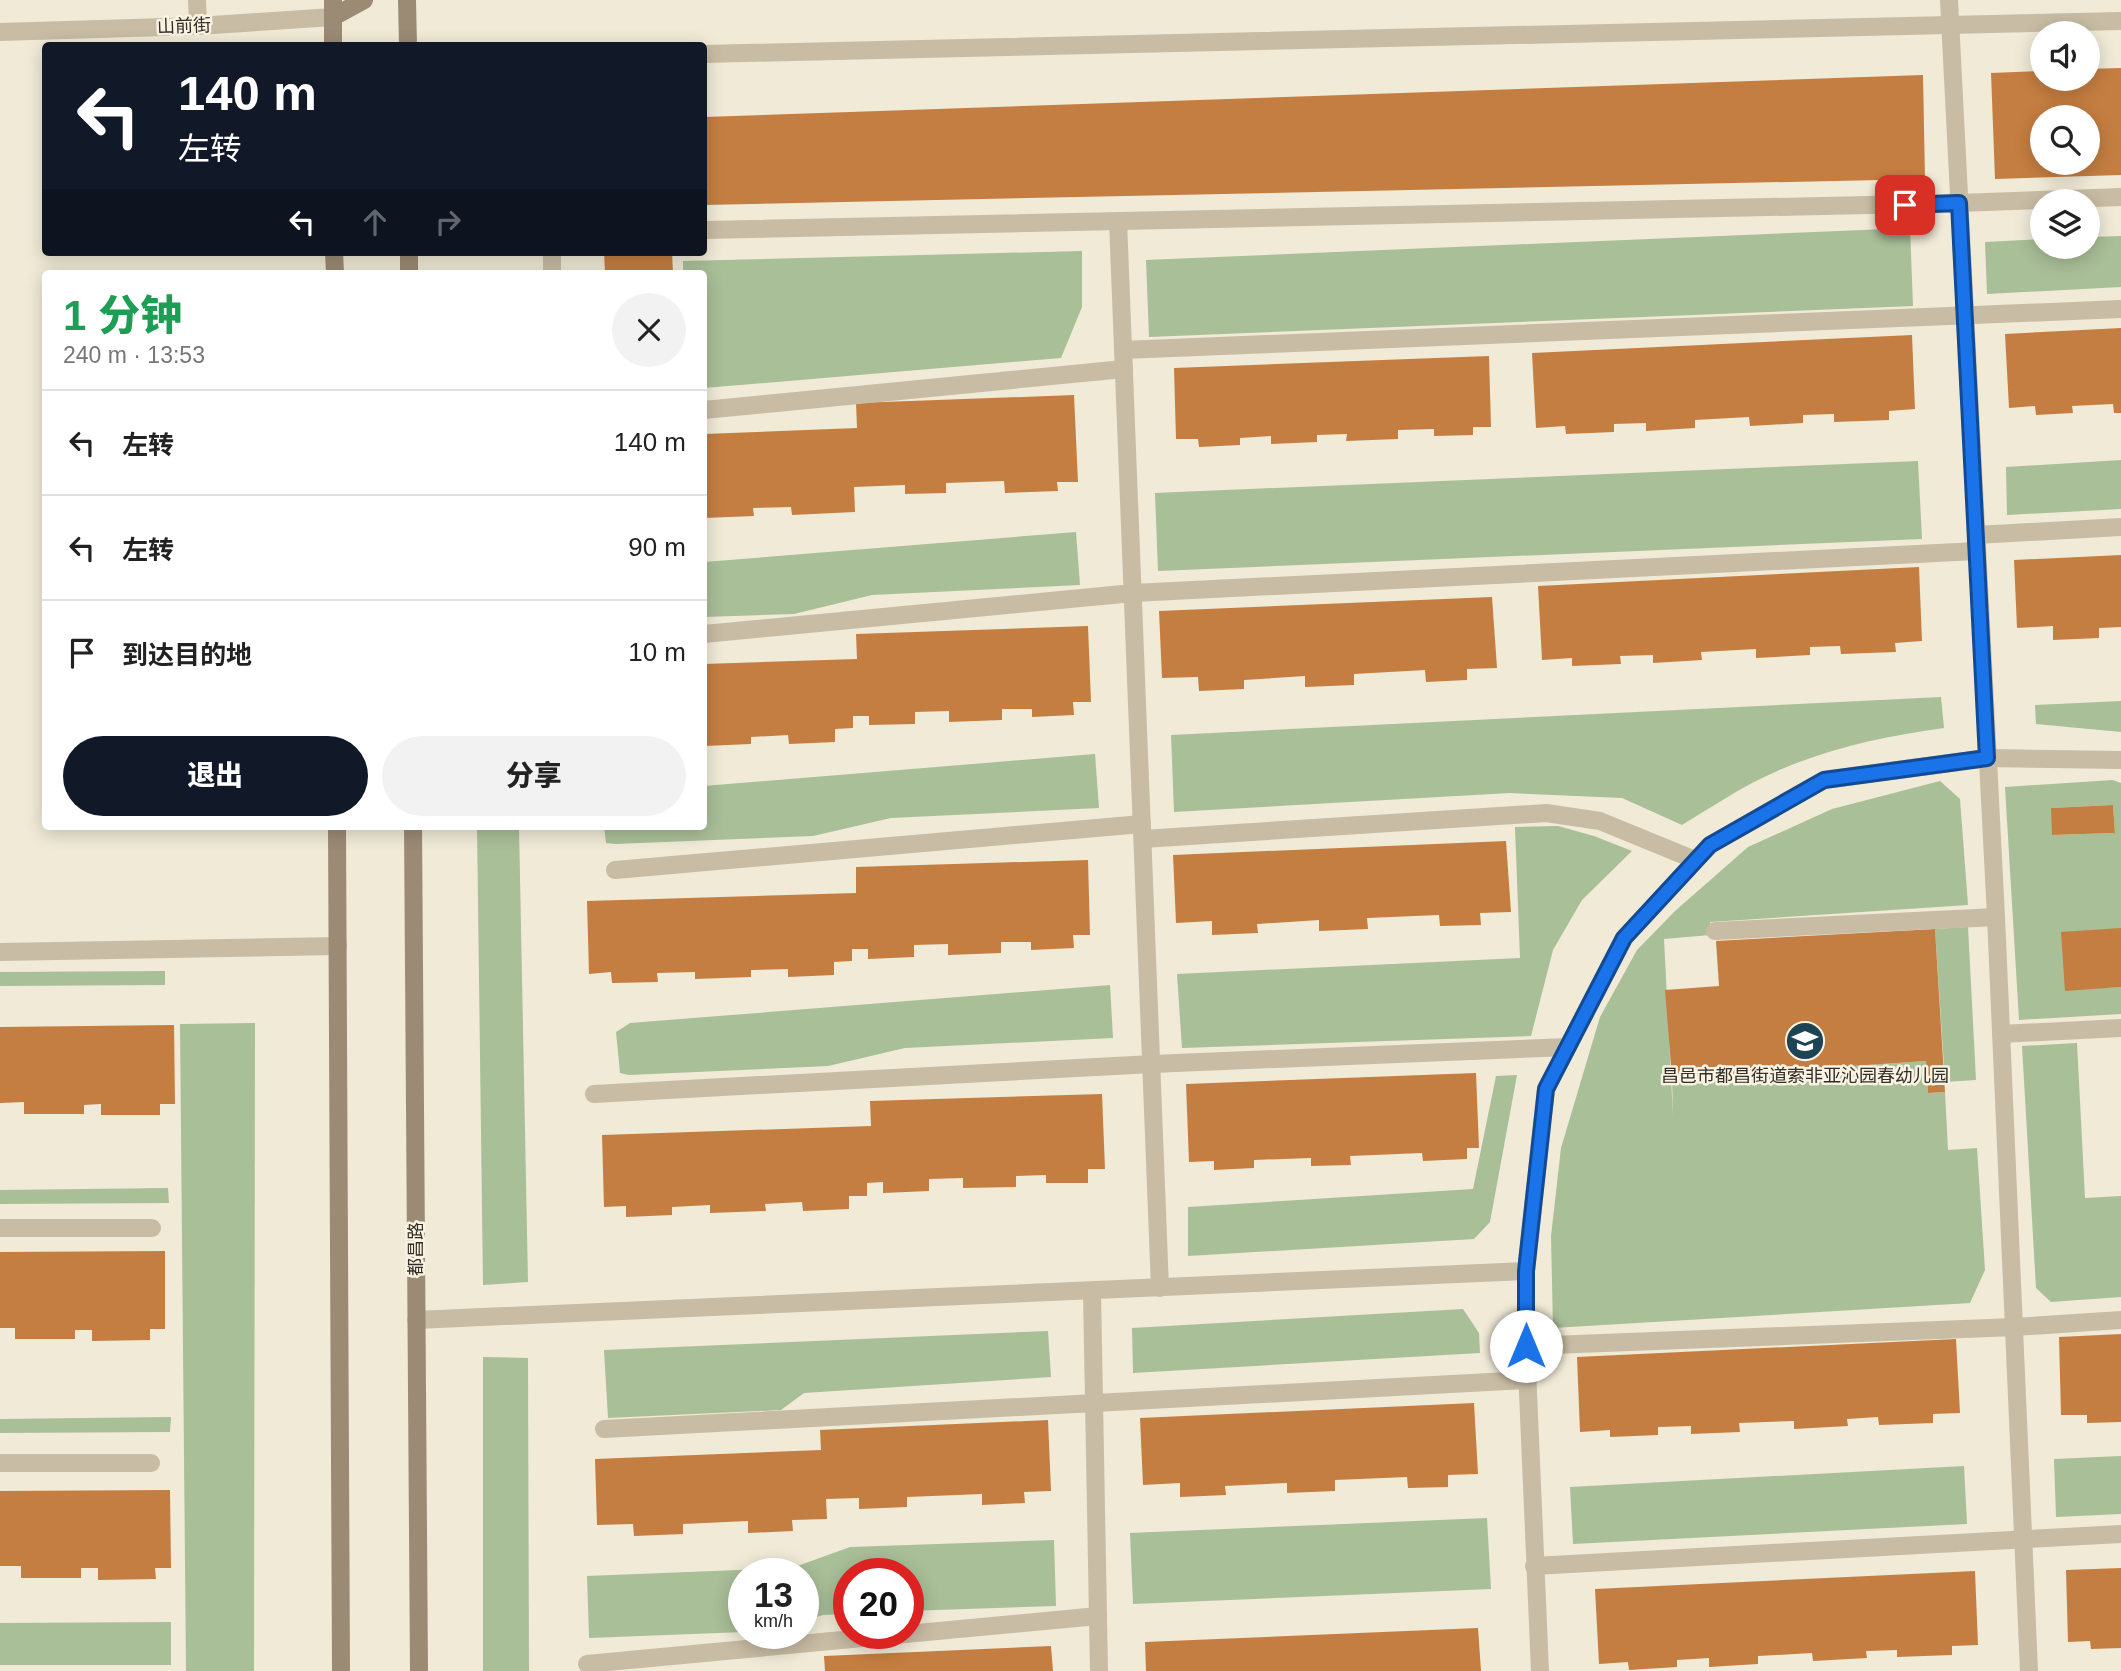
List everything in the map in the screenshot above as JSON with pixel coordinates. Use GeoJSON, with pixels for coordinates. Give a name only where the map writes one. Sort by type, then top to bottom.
{"type":"FeatureCollection","features":[{"type":"Feature","properties":{"kind":"main road","name":"山前街"},"geometry":{"type":"LineString","coordinates":[[333,8],[364,0]]}},
{"type":"Feature","properties":{"kind":"main road"},"geometry":{"type":"LineString","coordinates":[[407,0],[408,42]]}},
{"type":"Feature","properties":{"kind":"main road"},"geometry":{"type":"LineString","coordinates":[[333,8],[333,42]]}},
{"type":"Feature","properties":{"kind":"main road"},"geometry":{"type":"LineString","coordinates":[[337,830],[341,1671]]}},
{"type":"Feature","properties":{"kind":"main road","name":"都昌路"},"geometry":{"type":"LineString","coordinates":[[413,830],[419,1671]]}},
{"type":"Feature","properties":{"kind":"street"},"geometry":{"type":"LineString","coordinates":[[197,0],[198,26]]}},
{"type":"Feature","properties":{"kind":"street"},"geometry":{"type":"LineString","coordinates":[[1949,0],[1996,917],[2029,1671]]}},
{"type":"Feature","properties":{"kind":"street","name":"山前街"},"geometry":{"type":"LineString","coordinates":[[0,32],[198,26],[333,8]]}},
{"type":"Feature","properties":{"kind":"street"},"geometry":{"type":"LineString","coordinates":[[707,54],[2121,21]]}},
{"type":"Feature","properties":{"kind":"street"},"geometry":{"type":"LineString","coordinates":[[707,230],[1959,203],[2121,197]]}},
{"type":"Feature","properties":{"kind":"street"},"geometry":{"type":"LineString","coordinates":[[1118,221],[1160,1288]]}},
{"type":"Feature","properties":{"kind":"street"},"geometry":{"type":"LineString","coordinates":[[1123,350],[2121,309]]}},
{"type":"Feature","properties":{"kind":"street"},"geometry":{"type":"LineString","coordinates":[[707,410],[1124,369]]}},
{"type":"Feature","properties":{"kind":"street"},"geometry":{"type":"LineString","coordinates":[[707,634],[1133,593],[1976,543],[2121,527]]}},
{"type":"Feature","properties":{"kind":"street"},"geometry":{"type":"LineString","coordinates":[[1540,1671],[1526,1346],[1526,1271],[1546,1089],[1624,938],[1710,845],[1824,780],[1987,758],[2121,760]]}},
{"type":"Feature","properties":{"kind":"street"},"geometry":{"type":"LineString","coordinates":[[615,870],[1142,832],[1546,813],[1600,821],[1695,860]]}},
{"type":"Feature","properties":{"kind":"street"},"geometry":{"type":"LineString","coordinates":[[1715,931],[1996,917]]}},
{"type":"Feature","properties":{"kind":"street"},"geometry":{"type":"LineString","coordinates":[[0,952],[338,946]]}},
{"type":"Feature","properties":{"kind":"street"},"geometry":{"type":"LineString","coordinates":[[2001,1034],[2121,1028]]}},
{"type":"Feature","properties":{"kind":"street"},"geometry":{"type":"LineString","coordinates":[[594,1094],[1152,1064],[1568,1047]]}},
{"type":"Feature","properties":{"kind":"street"},"geometry":{"type":"LineString","coordinates":[[0,1228],[152,1228]]}},
{"type":"Feature","properties":{"kind":"street"},"geometry":{"type":"LineString","coordinates":[[416,1320],[1526,1271]]}},
{"type":"Feature","properties":{"kind":"street"},"geometry":{"type":"LineString","coordinates":[[1092,1292],[1098,1671]]}},
{"type":"Feature","properties":{"kind":"street"},"geometry":{"type":"LineString","coordinates":[[1526,1346],[2014,1327],[2121,1320]]}},
{"type":"Feature","properties":{"kind":"street"},"geometry":{"type":"LineString","coordinates":[[604,1429],[1528,1380]]}},
{"type":"Feature","properties":{"kind":"street"},"geometry":{"type":"LineString","coordinates":[[0,1463],[151,1463]]}},
{"type":"Feature","properties":{"kind":"street"},"geometry":{"type":"LineString","coordinates":[[1534,1566],[2121,1534]]}},
{"type":"Feature","properties":{"kind":"street"},"geometry":{"type":"LineString","coordinates":[[587,1664],[1098,1616]]}},
{"type":"Feature","properties":{"kind":"green space"},"geometry":{"type":"Polygon","coordinates":[[[1910,228],[1913,306],[1149,337],[1146,260],[1910,228]]]}},
{"type":"Feature","properties":{"kind":"green space"},"geometry":{"type":"Polygon","coordinates":[[[2121,236],[2121,287],[1987,294],[1985,242],[2030,240],[2030,259],[2100,259],[2100,237],[2121,236]]]}},
{"type":"Feature","properties":{"kind":"green space"},"geometry":{"type":"Polygon","coordinates":[[[1082,251],[1082,307],[1061,358],[707,388],[707,270],[683,270],[683,261],[1082,251]]]}},
{"type":"Feature","properties":{"kind":"green space"},"geometry":{"type":"Polygon","coordinates":[[[2121,460],[2121,509],[2007,515],[2006,467],[2121,460]]]}},
{"type":"Feature","properties":{"kind":"green space"},"geometry":{"type":"Polygon","coordinates":[[[1918,461],[1922,539],[1158,571],[1155,493],[1918,461]]]}},
{"type":"Feature","properties":{"kind":"green space"},"geometry":{"type":"Polygon","coordinates":[[[1076,532],[1080,585],[872,595],[794,614],[707,617],[707,562],[1076,532]]]}},
{"type":"Feature","properties":{"kind":"green space"},"geometry":{"type":"Polygon","coordinates":[[[1941,697],[1944,728],[1870,741],[1821,754],[1752,783],[1682,825],[1622,798],[1510,793],[1174,812],[1171,735],[1941,697]]]}},
{"type":"Feature","properties":{"kind":"green space"},"geometry":{"type":"Polygon","coordinates":[[[2121,701],[2121,732],[2036,724],[2035,705],[2121,701]]]}},
{"type":"Feature","properties":{"kind":"green space"},"geometry":{"type":"Polygon","coordinates":[[[1095,754],[1099,808],[891,818],[813,836],[606,843],[604,830],[707,830],[707,786],[1095,754]]]}},
{"type":"Feature","properties":{"kind":"green space"},"geometry":{"type":"Polygon","coordinates":[[[2113,780],[2121,783],[2121,928],[2065,990],[2121,987],[2121,1014],[2019,1020],[2005,787],[2113,780]],[[2113,805],[2052,808],[2053,835],[2115,833],[2113,805]]]}},
{"type":"Feature","properties":{"kind":"green space"},"geometry":{"type":"Polygon","coordinates":[[[1940,781],[1960,799],[1968,905],[1710,922],[1710,935],[1664,939],[1673,1116],[1672,1078],[1926,1061],[1928,1093],[1945,1092],[1948,1150],[1977,1148],[1985,1270],[1970,1303],[1553,1328],[1551,1236],[1561,1148],[1600,1017],[1637,950],[1675,911],[1748,847],[1832,809],[1940,781]]]}},
{"type":"Feature","properties":{"kind":"green space"},"geometry":{"type":"Polygon","coordinates":[[[1558,826],[1632,851],[1582,900],[1553,950],[1531,1036],[1182,1048],[1177,974],[1520,958],[1515,827],[1558,826]]]}},
{"type":"Feature","properties":{"kind":"green space"},"geometry":{"type":"Polygon","coordinates":[[[477,830],[519,830],[528,1282],[483,1285],[477,830]]]}},
{"type":"Feature","properties":{"kind":"green space"},"geometry":{"type":"Polygon","coordinates":[[[1968,927],[1976,1080],[1945,1082],[1935,929],[1968,927]]]}},
{"type":"Feature","properties":{"kind":"green space"},"geometry":{"type":"Polygon","coordinates":[[[165,971],[165,985],[0,986],[0,972],[165,971]]]}},
{"type":"Feature","properties":{"kind":"green space"},"geometry":{"type":"Polygon","coordinates":[[[1110,985],[1113,1038],[905,1048],[828,1066],[629,1075],[620,1073],[616,1032],[630,1023],[1110,985]]]}},
{"type":"Feature","properties":{"kind":"green space"},"geometry":{"type":"Polygon","coordinates":[[[255,1023],[254,1671],[186,1671],[180,1024],[255,1023]]]}},
{"type":"Feature","properties":{"kind":"green space"},"geometry":{"type":"Polygon","coordinates":[[[2077,1043],[2085,1198],[2121,1196],[2121,1297],[2051,1302],[2036,1288],[2022,1046],[2077,1043]]]}},
{"type":"Feature","properties":{"kind":"green space"},"geometry":{"type":"Polygon","coordinates":[[[1517,1075],[1490,1222],[1474,1239],[1188,1256],[1188,1207],[1473,1189],[1496,1076],[1517,1075]]]}},
{"type":"Feature","properties":{"kind":"green space"},"geometry":{"type":"Polygon","coordinates":[[[168,1188],[169,1203],[0,1204],[0,1190],[168,1188]]]}},
{"type":"Feature","properties":{"kind":"green space"},"geometry":{"type":"Polygon","coordinates":[[[1463,1309],[1479,1333],[1480,1353],[1133,1373],[1132,1328],[1463,1309]]]}},
{"type":"Feature","properties":{"kind":"green space"},"geometry":{"type":"Polygon","coordinates":[[[1048,1331],[1051,1377],[804,1393],[781,1410],[608,1418],[604,1350],[1048,1331]]]}},
{"type":"Feature","properties":{"kind":"green space"},"geometry":{"type":"Polygon","coordinates":[[[483,1357],[528,1358],[529,1671],[483,1671],[483,1357]]]}},
{"type":"Feature","properties":{"kind":"green space"},"geometry":{"type":"Polygon","coordinates":[[[171,1417],[170,1432],[0,1433],[0,1419],[171,1417]]]}},
{"type":"Feature","properties":{"kind":"green space"},"geometry":{"type":"Polygon","coordinates":[[[2121,1456],[2121,1514],[2056,1517],[2054,1459],[2121,1456]]]}},
{"type":"Feature","properties":{"kind":"green space"},"geometry":{"type":"Polygon","coordinates":[[[1964,1466],[1967,1524],[1573,1544],[1570,1487],[1964,1466]]]}},
{"type":"Feature","properties":{"kind":"green space"},"geometry":{"type":"Polygon","coordinates":[[[1487,1518],[1491,1589],[1133,1604],[1130,1533],[1487,1518]]]}},
{"type":"Feature","properties":{"kind":"green space"},"geometry":{"type":"Polygon","coordinates":[[[1054,1540],[1056,1606],[924,1610],[924,1558],[833,1558],[833,1615],[819,1616],[819,1558],[850,1547],[1054,1540]]]}},
{"type":"Feature","properties":{"kind":"green space"},"geometry":{"type":"Polygon","coordinates":[[[728,1570],[728,1633],[589,1638],[587,1576],[728,1570]]]}},
{"type":"Feature","properties":{"kind":"green space"},"geometry":{"type":"Polygon","coordinates":[[[171,1622],[171,1665],[0,1665],[0,1623],[171,1622]]]}},
{"type":"Feature","properties":{"kind":"building"},"geometry":{"type":"Polygon","coordinates":[[[2121,68],[2121,175],[1995,179],[1991,73],[2030,71],[2030,91],[2100,91],[2100,69],[2121,68]]]}},
{"type":"Feature","properties":{"kind":"building"},"geometry":{"type":"Polygon","coordinates":[[[1923,75],[1925,179],[707,205],[707,117],[1923,75]]]}},
{"type":"Feature","properties":{"kind":"building"},"geometry":{"type":"Polygon","coordinates":[[[604,256],[672,256],[673,270],[605,270],[604,256]]]}},
{"type":"Feature","properties":{"kind":"building"},"geometry":{"type":"Polygon","coordinates":[[[2121,328],[2121,413],[2114,413],[2113,404],[2072,406],[2073,413],[2036,415],[2035,406],[2009,408],[2005,334],[2121,328]]]}},
{"type":"Feature","properties":{"kind":"building"},"geometry":{"type":"Polygon","coordinates":[[[1912,335],[1915,409],[1889,411],[1889,420],[1834,422],[1834,414],[1803,415],[1803,423],[1750,426],[1749,417],[1695,420],[1695,428],[1646,431],[1646,423],[1614,424],[1614,432],[1566,434],[1565,426],[1536,428],[1532,353],[1912,335]]]}},
{"type":"Feature","properties":{"kind":"building"},"geometry":{"type":"Polygon","coordinates":[[[1489,356],[1491,427],[1473,427],[1473,435],[1434,436],[1434,429],[1398,430],[1398,439],[1346,441],[1347,434],[1317,435],[1317,442],[1271,444],[1271,436],[1240,438],[1240,445],[1199,447],[1198,439],[1176,439],[1174,368],[1489,356]]]}},
{"type":"Feature","properties":{"kind":"building"},"geometry":{"type":"Polygon","coordinates":[[[1074,395],[1078,482],[1057,482],[1058,491],[1005,493],[1004,481],[946,483],[946,493],[905,494],[905,485],[854,487],[855,512],[792,515],[791,507],[753,508],[754,516],[707,518],[707,434],[857,428],[856,403],[1074,395]]]}},
{"type":"Feature","properties":{"kind":"building"},"geometry":{"type":"Polygon","coordinates":[[[2121,555],[2121,627],[2099,628],[2099,638],[2053,640],[2053,626],[2017,628],[2014,560],[2121,555]]]}},
{"type":"Feature","properties":{"kind":"building"},"geometry":{"type":"Polygon","coordinates":[[[1919,567],[1922,641],[1895,643],[1896,652],[1841,654],[1840,646],[1810,647],[1810,655],[1756,658],[1756,649],[1701,652],[1702,660],[1653,663],[1653,655],[1620,656],[1621,664],[1572,666],[1572,658],[1542,660],[1538,586],[1919,567]]]}},
{"type":"Feature","properties":{"kind":"building"},"geometry":{"type":"Polygon","coordinates":[[[1492,597],[1497,668],[1467,669],[1467,680],[1426,682],[1425,670],[1354,674],[1354,685],[1305,687],[1305,676],[1244,680],[1244,689],[1199,691],[1198,677],[1162,678],[1159,611],[1492,597]]]}},
{"type":"Feature","properties":{"kind":"building"},"geometry":{"type":"Polygon","coordinates":[[[1088,626],[1091,702],[1073,702],[1074,715],[1032,717],[1032,709],[1002,709],[1002,720],[949,722],[949,711],[915,712],[915,724],[869,725],[869,716],[853,716],[853,728],[835,729],[835,742],[789,744],[788,735],[751,737],[751,744],[707,746],[707,664],[857,659],[856,634],[1088,626]]]}},
{"type":"Feature","properties":{"kind":"building"},"geometry":{"type":"Polygon","coordinates":[[[2113,805],[2115,833],[2052,835],[2051,808],[2113,805]]]}},
{"type":"Feature","properties":{"kind":"building"},"geometry":{"type":"Polygon","coordinates":[[[1506,841],[1511,912],[1480,913],[1481,925],[1440,926],[1439,915],[1367,918],[1368,929],[1319,931],[1319,920],[1257,924],[1258,933],[1212,935],[1212,921],[1176,923],[1173,855],[1506,841]]]}},
{"type":"Feature","properties":{"kind":"building"},"geometry":{"type":"Polygon","coordinates":[[[1088,860],[1090,935],[1073,935],[1074,948],[1031,950],[1031,942],[1001,942],[1001,953],[948,955],[948,944],[914,945],[914,957],[868,959],[868,949],[852,949],[852,961],[834,962],[834,975],[788,977],[788,969],[751,970],[751,977],[695,979],[695,972],[657,973],[658,982],[612,983],[611,972],[589,974],[587,901],[856,893],[856,867],[1088,860]]]}},
{"type":"Feature","properties":{"kind":"building"},"geometry":{"type":"Polygon","coordinates":[[[2121,928],[2121,987],[2065,991],[2061,932],[2121,928]]]}},
{"type":"Feature","properties":{"kind":"building"},"geometry":{"type":"Polygon","coordinates":[[[1935,929],[1945,1092],[1928,1093],[1926,1061],[1672,1078],[1665,990],[1719,986],[1716,941],[1935,929]]]}},
{"type":"Feature","properties":{"kind":"building"},"geometry":{"type":"Polygon","coordinates":[[[174,1025],[175,1104],[160,1104],[160,1115],[101,1115],[101,1104],[84,1105],[84,1114],[24,1114],[24,1102],[0,1103],[0,1027],[174,1025]]]}},
{"type":"Feature","properties":{"kind":"building"},"geometry":{"type":"Polygon","coordinates":[[[1476,1073],[1479,1148],[1467,1148],[1467,1159],[1423,1161],[1422,1153],[1350,1156],[1351,1165],[1311,1166],[1311,1158],[1254,1160],[1254,1168],[1214,1170],[1214,1161],[1189,1162],[1186,1084],[1476,1073]]]}},
{"type":"Feature","properties":{"kind":"building"},"geometry":{"type":"Polygon","coordinates":[[[1102,1094],[1105,1169],[1088,1169],[1088,1183],[1046,1183],[1046,1175],[1016,1176],[1016,1187],[963,1188],[963,1178],[929,1179],[929,1191],[883,1193],[883,1182],[867,1183],[867,1196],[849,1196],[849,1209],[803,1211],[802,1202],[765,1204],[766,1211],[710,1213],[710,1205],[672,1207],[672,1215],[626,1217],[626,1206],[604,1207],[602,1135],[871,1126],[870,1101],[1102,1094]]]}},
{"type":"Feature","properties":{"kind":"building"},"geometry":{"type":"Polygon","coordinates":[[[165,1251],[165,1329],[150,1329],[150,1340],[92,1341],[92,1330],[75,1330],[75,1339],[15,1339],[15,1328],[0,1328],[0,1252],[165,1251]]]}},
{"type":"Feature","properties":{"kind":"building"},"geometry":{"type":"Polygon","coordinates":[[[2121,1334],[2121,1422],[2087,1423],[2087,1415],[2061,1415],[2059,1337],[2121,1334]]]}},
{"type":"Feature","properties":{"kind":"building"},"geometry":{"type":"Polygon","coordinates":[[[1956,1339],[1960,1413],[1933,1414],[1933,1423],[1879,1425],[1878,1417],[1847,1419],[1848,1426],[1794,1429],[1794,1421],[1739,1423],[1740,1432],[1691,1434],[1691,1426],[1658,1427],[1658,1435],[1610,1437],[1610,1430],[1580,1432],[1577,1357],[1956,1339]]]}},
{"type":"Feature","properties":{"kind":"building"},"geometry":{"type":"Polygon","coordinates":[[[1474,1403],[1478,1474],[1448,1475],[1448,1487],[1408,1488],[1407,1477],[1335,1480],[1335,1491],[1287,1493],[1287,1483],[1225,1486],[1226,1495],[1180,1497],[1180,1483],[1143,1485],[1140,1418],[1474,1403]]]}},
{"type":"Feature","properties":{"kind":"building"},"geometry":{"type":"Polygon","coordinates":[[[1048,1420],[1051,1491],[1024,1492],[1025,1503],[982,1505],[982,1494],[907,1497],[907,1507],[859,1509],[859,1498],[826,1499],[827,1519],[792,1520],[793,1531],[748,1533],[748,1521],[683,1524],[683,1534],[634,1536],[633,1524],[597,1525],[595,1459],[821,1450],[820,1430],[1048,1420]]]}},
{"type":"Feature","properties":{"kind":"building"},"geometry":{"type":"Polygon","coordinates":[[[170,1490],[171,1568],[155,1568],[156,1579],[98,1580],[98,1568],[81,1568],[81,1578],[21,1578],[21,1566],[0,1566],[0,1491],[170,1490]]]}},
{"type":"Feature","properties":{"kind":"building"},"geometry":{"type":"Polygon","coordinates":[[[2121,1568],[2121,1648],[2091,1649],[2090,1641],[2068,1642],[2066,1570],[2121,1568]]]}},
{"type":"Feature","properties":{"kind":"building"},"geometry":{"type":"Polygon","coordinates":[[[1975,1571],[1978,1645],[1952,1646],[1952,1655],[1897,1657],[1897,1650],[1866,1651],[1867,1658],[1813,1661],[1812,1653],[1758,1656],[1758,1664],[1709,1667],[1709,1658],[1677,1660],[1677,1667],[1629,1670],[1628,1662],[1599,1664],[1595,1589],[1975,1571]]]}},
{"type":"Feature","properties":{"kind":"building"},"geometry":{"type":"Polygon","coordinates":[[[1478,1628],[1481,1671],[1146,1671],[1145,1642],[1478,1628]]]}},
{"type":"Feature","properties":{"kind":"building"},"geometry":{"type":"Polygon","coordinates":[[[1051,1646],[1053,1671],[825,1671],[824,1656],[1051,1646]]]}},
{"type":"Feature","properties":{"kind":"place","name":"昌邑市都昌街道索非亚沁园春幼儿园"},"geometry":{"type":"Point","coordinates":[1805,1041]}},
{"type":"Feature","properties":{"kind":"route"},"geometry":{"type":"LineString","coordinates":[[1526,1346],[1526,1271],[1546,1089],[1624,938],[1710,845],[1824,780],[1987,758],[1959,203],[1905,205]]}}]}
